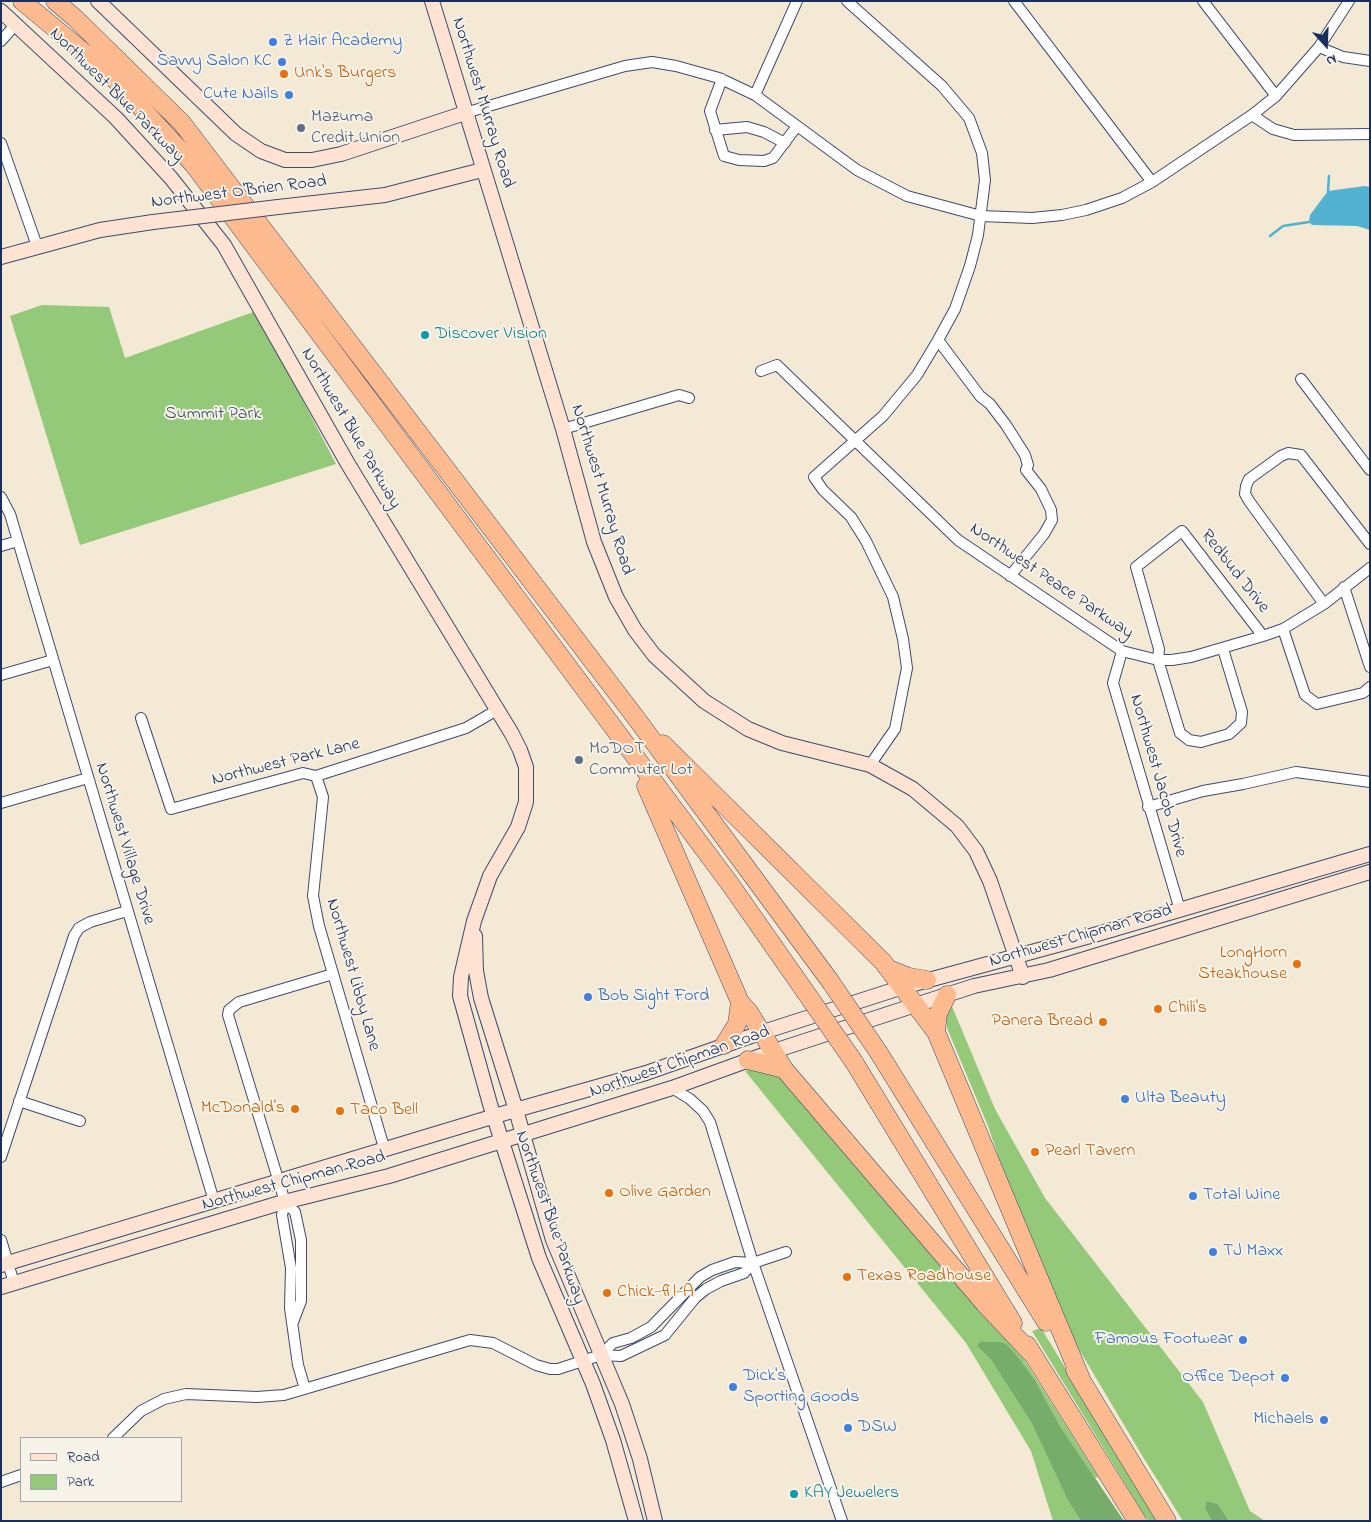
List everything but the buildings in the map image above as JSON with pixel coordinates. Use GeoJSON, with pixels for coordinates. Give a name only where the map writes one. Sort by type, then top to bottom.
{"type":"FeatureCollection","features":[{"type":"Feature","properties":{"kind":"highway"},"geometry":{"type":"LineString","coordinates":[[22,1],[110,74],[194,165],[730,884],[854,1062],[1032,1354],[1137,1521]]}},
{"type":"Feature","properties":{"kind":"highway"},"geometry":{"type":"LineString","coordinates":[[55,1],[75,18],[182,123],[636,718],[672,770],[830,981],[879,1053],[1167,1521]]}},
{"type":"Feature","properties":{"kind":"highway"},"geometry":{"type":"LineString","coordinates":[[636,718],[702,781],[889,969],[936,1032],[1081,1379]]}},
{"type":"Feature","properties":{"kind":"highway"},"geometry":{"type":"LineString","coordinates":[[630,751],[660,815],[740,1002],[760,1033],[774,1051],[784,1069],[984,1303],[1032,1354]]}},
{"type":"Feature","properties":{"kind":"highway"},"geometry":{"type":"LineString","coordinates":[[889,969],[909,977],[927,980]]}},
{"type":"Feature","properties":{"kind":"highway"},"geometry":{"type":"LineString","coordinates":[[936,1032],[938,1014],[947,995]]}},
{"type":"Feature","properties":{"kind":"highway"},"geometry":{"type":"LineString","coordinates":[[724,1046],[737,1024],[740,1002]]}},
{"type":"Feature","properties":{"kind":"highway"},"geometry":{"type":"LineString","coordinates":[[748,1060],[784,1069]]}},
{"type":"Feature","properties":{"kind":"street","name":"Northwest O'Brien Road"},"geometry":{"type":"LineString","coordinates":[[98,1],[236,134],[261,151],[285,160],[312,160],[341,154],[465,113],[625,66],[652,62],[676,66],[722,79],[755,95],[857,170],[907,196],[981,216],[1032,218],[1086,210],[1122,198],[1152,182],[1252,114],[1276,96],[1319,47],[1349,1]]}},
{"type":"Feature","properties":{"kind":"street","name":"Northwest Murray Road"},"geometry":{"type":"LineString","coordinates":[[432,1],[482,170],[563,429],[603,568],[635,630],[654,655],[704,701],[748,729],[782,743],[870,766],[914,789],[957,826],[976,851],[990,881],[1023,977]]}},
{"type":"Feature","properties":{"kind":"street"},"geometry":{"type":"LineString","coordinates":[[755,95],[797,1]]}},
{"type":"Feature","properties":{"kind":"street"},"geometry":{"type":"LineString","coordinates":[[847,1],[942,86],[968,118],[983,162],[985,180],[981,216],[970,266],[955,309],[938,340],[917,375],[883,416],[857,442],[814,477],[823,490],[851,517],[866,541],[893,597],[903,639],[907,668],[894,729],[870,766]]}},
{"type":"Feature","properties":{"kind":"street"},"geometry":{"type":"LineString","coordinates":[[1014,1],[1152,182]]}},
{"type":"Feature","properties":{"kind":"street"},"geometry":{"type":"LineString","coordinates":[[1203,1],[1276,96]]}},
{"type":"Feature","properties":{"kind":"street","name":"Northwest Blue Parkway"},"geometry":{"type":"LineString","coordinates":[[1,11],[122,125],[171,178],[224,245],[348,464],[512,734],[526,767],[526,802],[518,826],[490,876],[474,921],[461,977],[460,996],[494,1117],[539,1258],[583,1361],[613,1440],[636,1521]]}},
{"type":"Feature","properties":{"kind":"street"},"geometry":{"type":"LineString","coordinates":[[1,41],[16,24]]}},
{"type":"Feature","properties":{"kind":"street"},"geometry":{"type":"LineString","coordinates":[[1319,47],[1343,57],[1370,61]]}},
{"type":"Feature","properties":{"kind":"street"},"geometry":{"type":"LineString","coordinates":[[722,79],[710,112],[724,156],[732,159],[764,161],[773,158],[797,126]]}},
{"type":"Feature","properties":{"kind":"street"},"geometry":{"type":"LineString","coordinates":[[1252,114],[1273,129],[1294,135],[1370,134]]}},
{"type":"Feature","properties":{"kind":"street"},"geometry":{"type":"LineString","coordinates":[[715,130],[747,128],[764,132],[785,143]]}},
{"type":"Feature","properties":{"kind":"street"},"geometry":{"type":"LineString","coordinates":[[1,143],[37,246]]}},
{"type":"Feature","properties":{"kind":"street","name":"Northwest O'Brien Road"},"geometry":{"type":"LineString","coordinates":[[1,257],[100,230],[153,222],[386,195],[482,170]]}},
{"type":"Feature","properties":{"kind":"street"},"geometry":{"type":"LineString","coordinates":[[938,340],[980,396],[990,404],[1006,425],[1025,455],[1028,465],[1026,470],[1041,489],[1051,510],[1052,520],[1044,534],[1010,576]]}},
{"type":"Feature","properties":{"kind":"street","name":"Northwest Peace Parkway"},"geometry":{"type":"LineString","coordinates":[[761,371],[778,365],[958,540],[1122,651],[1158,660],[1191,657],[1263,636],[1283,629],[1324,604],[1370,568]]}},
{"type":"Feature","properties":{"kind":"street"},"geometry":{"type":"LineString","coordinates":[[1301,379],[1370,470]]}},
{"type":"Feature","properties":{"kind":"street"},"geometry":{"type":"LineString","coordinates":[[563,429],[678,395],[689,398]]}},
{"type":"Feature","properties":{"kind":"street"},"geometry":{"type":"LineString","coordinates":[[1324,604],[1249,501],[1245,494],[1249,479],[1281,456],[1288,453],[1301,455],[1370,544]]}},
{"type":"Feature","properties":{"kind":"street","name":"Northwest Village Drive"},"geometry":{"type":"LineString","coordinates":[[1,497],[10,514],[214,1201]]}},
{"type":"Feature","properties":{"kind":"street","name":"Redbud Drive"},"geometry":{"type":"LineString","coordinates":[[1158,660],[1159,649],[1136,567],[1182,531],[1263,636]]}},
{"type":"Feature","properties":{"kind":"street"},"geometry":{"type":"LineString","coordinates":[[1,546],[18,541]]}},
{"type":"Feature","properties":{"kind":"street"},"geometry":{"type":"LineString","coordinates":[[1344,587],[1370,666]]}},
{"type":"Feature","properties":{"kind":"street"},"geometry":{"type":"LineString","coordinates":[[1283,629],[1305,695],[1317,704],[1363,693],[1370,688]]}},
{"type":"Feature","properties":{"kind":"street"},"geometry":{"type":"LineString","coordinates":[[1158,660],[1180,733],[1189,740],[1202,742],[1234,731],[1243,718],[1223,648]]}},
{"type":"Feature","properties":{"kind":"street","name":"Northwest Jacob Drive"},"geometry":{"type":"LineString","coordinates":[[1122,651],[1113,683],[1148,807],[1180,910]]}},
{"type":"Feature","properties":{"kind":"street"},"geometry":{"type":"LineString","coordinates":[[1,675],[53,660]]}},
{"type":"Feature","properties":{"kind":"street","name":"Northwest Park Lane"},"geometry":{"type":"LineString","coordinates":[[141,718],[171,809],[303,773],[316,776],[466,728],[497,710]]}},
{"type":"Feature","properties":{"kind":"street"},"geometry":{"type":"LineString","coordinates":[[1148,807],[1203,791],[1296,772],[1370,782]]}},
{"type":"Feature","properties":{"kind":"street","name":"Northwest Libby Lane"},"geometry":{"type":"LineString","coordinates":[[316,776],[323,797],[313,896],[333,974],[385,1151]]}},
{"type":"Feature","properties":{"kind":"street"},"geometry":{"type":"LineString","coordinates":[[1,804],[88,778]]}},
{"type":"Feature","properties":{"kind":"street","name":"Northwest Chipman Road"},"geometry":{"type":"LineString","coordinates":[[5,1264],[516,1110],[646,1073],[760,1033],[903,987],[1016,957],[1370,854]]}},
{"type":"Feature","properties":{"kind":"street","name":"Northwest Chipman Road"},"geometry":{"type":"LineString","coordinates":[[8,1285],[285,1202],[388,1176],[672,1088],[774,1051],[974,986],[1023,977],[1370,872]]}},
{"type":"Feature","properties":{"kind":"street"},"geometry":{"type":"LineString","coordinates":[[1155,936],[1174,921],[1180,910]]}},
{"type":"Feature","properties":{"kind":"street"},"geometry":{"type":"LineString","coordinates":[[1,1157],[74,936],[79,928],[90,922],[127,911]]}},
{"type":"Feature","properties":{"kind":"street","name":"Northwest Blue Parkway"},"geometry":{"type":"LineString","coordinates":[[474,921],[476,972],[481,998],[516,1110],[553,1240],[622,1404],[640,1459],[655,1521]]}},
{"type":"Feature","properties":{"kind":"street"},"geometry":{"type":"LineString","coordinates":[[305,1389],[298,1365],[290,1308],[291,1268],[282,1215],[285,1202],[229,1021],[229,1010],[239,1002],[333,974]]}},
{"type":"Feature","properties":{"kind":"street"},"geometry":{"type":"LineString","coordinates":[[672,1088],[703,1110],[710,1122],[753,1263],[842,1521]]}},
{"type":"Feature","properties":{"kind":"street"},"geometry":{"type":"LineString","coordinates":[[20,1101],[80,1121]]}},
{"type":"Feature","properties":{"kind":"street"},"geometry":{"type":"LineString","coordinates":[[1,1240],[8,1285]]}},
{"type":"Feature","properties":{"kind":"street"},"geometry":{"type":"LineString","coordinates":[[601,1355],[613,1343],[631,1338],[651,1326],[700,1277],[735,1262],[753,1263],[786,1252]]}},
{"type":"Feature","properties":{"kind":"street"},"geometry":{"type":"LineString","coordinates":[[114,1437],[141,1411],[164,1399],[186,1394],[275,1396],[305,1389],[470,1340],[493,1343],[550,1370],[601,1355],[621,1356],[652,1343],[665,1335],[706,1289],[721,1281],[744,1273],[753,1263]]}},
{"type":"Feature","properties":{"kind":"street"},"geometry":{"type":"LineString","coordinates":[[1,1482],[20,1475]]}},
{"type":"Feature","properties":{"kind":"green space","name":"Summit Park"},"geometry":{"type":"Polygon","coordinates":[[[42,305],[109,307],[125,358],[256,311],[336,464],[80,545],[10,316],[42,305]]]}},
{"type":"Feature","properties":{"kind":"green space"},"geometry":{"type":"Polygon","coordinates":[[[951,1004],[995,1109],[1045,1198],[1203,1402],[1250,1511],[1265,1521],[1229,1521],[1218,1504],[1206,1501],[1205,1509],[1212,1521],[1183,1521],[1143,1457],[1074,1341],[1020,1220],[988,1126],[947,1028],[946,1015],[951,1004]]]}},
{"type":"Feature","properties":{"kind":"green space"},"geometry":{"type":"Polygon","coordinates":[[[760,1066],[778,1073],[1025,1361],[1098,1477],[1095,1478],[1060,1426],[1036,1382],[977,1346],[991,1360],[1032,1424],[1068,1501],[1081,1521],[1053,1521],[1031,1451],[966,1343],[745,1071],[760,1066]]]}},
{"type":"Feature","properties":{"kind":"green space"},"geometry":{"type":"Polygon","coordinates":[[[1041,1328],[1159,1521],[1148,1521],[1032,1331],[1041,1328]]]}},
{"type":"Feature","properties":{"kind":"green space"},"geometry":{"type":"Polygon","coordinates":[[[980,1342],[1000,1342],[1006,1344],[1017,1356],[1036,1382],[1060,1426],[1124,1521],[1081,1521],[1068,1501],[1032,1424],[991,1360],[977,1346],[980,1342]]]}},
{"type":"Feature","properties":{"kind":"green space"},"geometry":{"type":"Polygon","coordinates":[[[1206,1501],[1218,1504],[1229,1521],[1212,1521],[1205,1509],[1206,1501]]]}},
{"type":"Feature","properties":{"kind":"water"},"geometry":{"type":"Polygon","coordinates":[[[1370,187],[1370,230],[1357,226],[1312,225],[1309,222],[1310,215],[1328,191],[1370,187]]]}},
{"type":"Feature","properties":{"kind":"waterway"},"geometry":{"type":"LineString","coordinates":[[1328,191],[1329,176]]}},
{"type":"Feature","properties":{"kind":"waterway"},"geometry":{"type":"LineString","coordinates":[[1270,236],[1283,226],[1309,222]]}},
{"type":"Feature","properties":{"kind":"place","name":"Z Hair Academy"},"geometry":{"type":"Point","coordinates":[273,42]}},
{"type":"Feature","properties":{"kind":"place","name":"Savvy Salon KC"},"geometry":{"type":"Point","coordinates":[282,62]}},
{"type":"Feature","properties":{"kind":"place","name":"Unk's Burgers"},"geometry":{"type":"Point","coordinates":[284,74]}},
{"type":"Feature","properties":{"kind":"place","name":"Cute Nails"},"geometry":{"type":"Point","coordinates":[289,95]}},
{"type":"Feature","properties":{"kind":"place","name":"Mazuma Credit Union"},"geometry":{"type":"Point","coordinates":[301,128]}},
{"type":"Feature","properties":{"kind":"place","name":"Discover Vision"},"geometry":{"type":"Point","coordinates":[425,335]}},
{"type":"Feature","properties":{"kind":"place","name":"MoDOT Commuter Lot"},"geometry":{"type":"Point","coordinates":[579,760]}},
{"type":"Feature","properties":{"kind":"place","name":"LongHorn Steakhouse"},"geometry":{"type":"Point","coordinates":[1297,964]}},
{"type":"Feature","properties":{"kind":"place","name":"Bob Sight Ford"},"geometry":{"type":"Point","coordinates":[588,997]}},
{"type":"Feature","properties":{"kind":"place","name":"Chili's"},"geometry":{"type":"Point","coordinates":[1158,1009]}},
{"type":"Feature","properties":{"kind":"place","name":"Panera Bread"},"geometry":{"type":"Point","coordinates":[1103,1022]}},
{"type":"Feature","properties":{"kind":"place","name":"Ulta Beauty"},"geometry":{"type":"Point","coordinates":[1125,1099]}},
{"type":"Feature","properties":{"kind":"place","name":"McDonald's"},"geometry":{"type":"Point","coordinates":[295,1109]}},
{"type":"Feature","properties":{"kind":"place","name":"Taco Bell"},"geometry":{"type":"Point","coordinates":[340,1111]}},
{"type":"Feature","properties":{"kind":"place","name":"Pearl Tavern"},"geometry":{"type":"Point","coordinates":[1035,1152]}},
{"type":"Feature","properties":{"kind":"place","name":"Olive Garden"},"geometry":{"type":"Point","coordinates":[609,1193]}},
{"type":"Feature","properties":{"kind":"place","name":"Total Wine"},"geometry":{"type":"Point","coordinates":[1193,1196]}},
{"type":"Feature","properties":{"kind":"place","name":"TJ Maxx"},"geometry":{"type":"Point","coordinates":[1213,1252]}},
{"type":"Feature","properties":{"kind":"place","name":"Texas Roadhouse"},"geometry":{"type":"Point","coordinates":[847,1277]}},
{"type":"Feature","properties":{"kind":"place","name":"Chick-fil-A"},"geometry":{"type":"Point","coordinates":[607,1293]}},
{"type":"Feature","properties":{"kind":"place","name":"Famous Footwear"},"geometry":{"type":"Point","coordinates":[1243,1340]}},
{"type":"Feature","properties":{"kind":"place","name":"Office Depot"},"geometry":{"type":"Point","coordinates":[1285,1378]}},
{"type":"Feature","properties":{"kind":"place","name":"Dick's Sporting Goods"},"geometry":{"type":"Point","coordinates":[733,1387]}},
{"type":"Feature","properties":{"kind":"place","name":"Michaels"},"geometry":{"type":"Point","coordinates":[1324,1420]}},
{"type":"Feature","properties":{"kind":"place","name":"DSW"},"geometry":{"type":"Point","coordinates":[848,1428]}},
{"type":"Feature","properties":{"kind":"place","name":"KAY Jewelers"},"geometry":{"type":"Point","coordinates":[794,1494]}}]}
